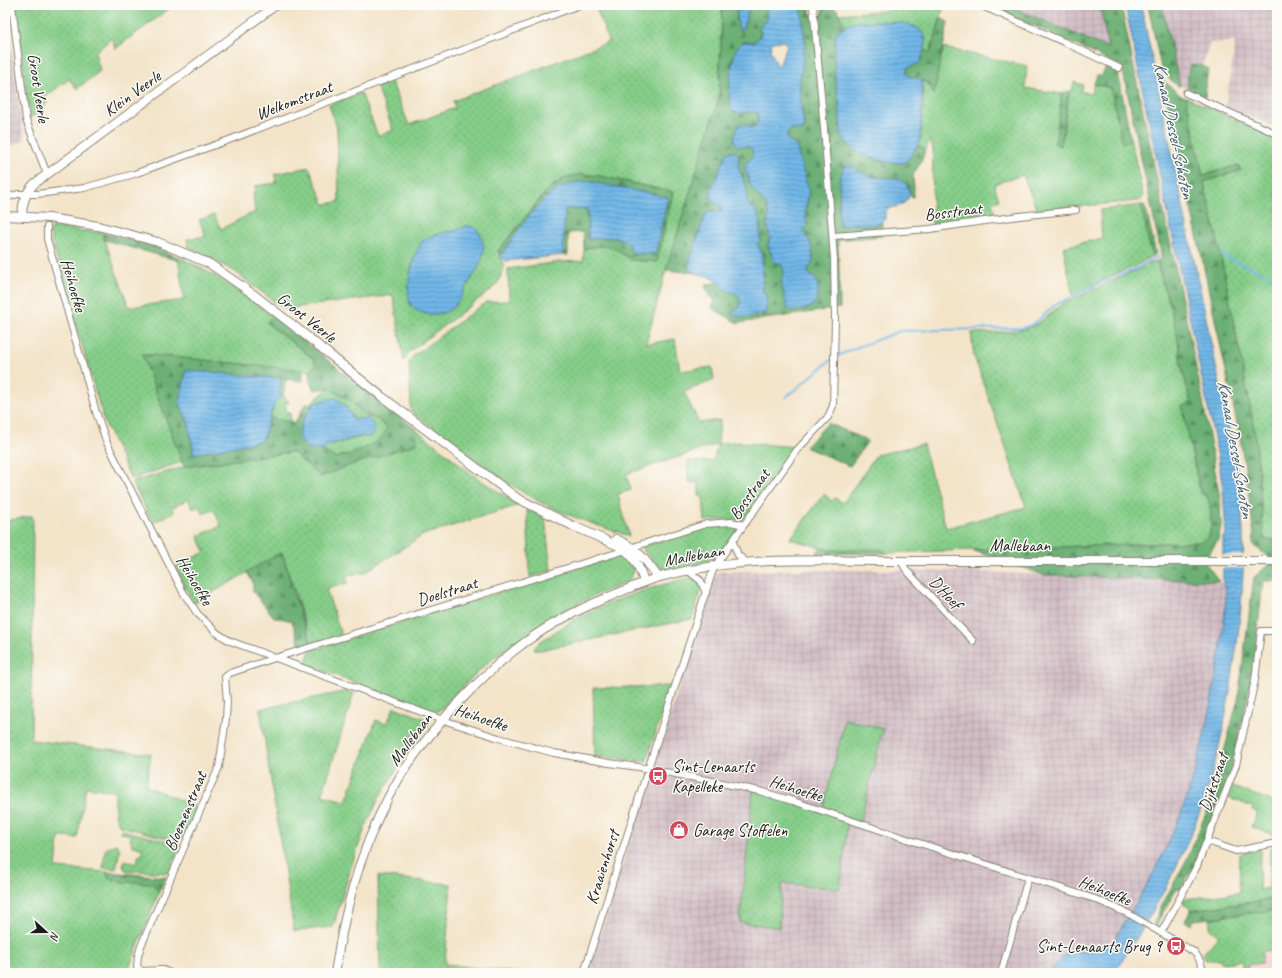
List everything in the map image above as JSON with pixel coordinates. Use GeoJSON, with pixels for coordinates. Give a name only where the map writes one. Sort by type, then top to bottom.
{"type":"FeatureCollection","features":[{"type":"Feature","properties":{"kind":"main road","name":"Klein Veerle"},"geometry":{"type":"LineString","coordinates":[[26,194],[34,184],[47,174],[276,5]]}},
{"type":"Feature","properties":{"kind":"main road"},"geometry":{"type":"LineString","coordinates":[[22,217],[22,208],[26,194]]}},
{"type":"Feature","properties":{"kind":"main road","name":"Groot Veerle"},"geometry":{"type":"LineString","coordinates":[[5,216],[49,218],[98,226],[158,242],[210,264],[253,294],[381,396],[511,494],[557,518],[621,547],[630,549],[647,562],[658,577]]}},
{"type":"Feature","properties":{"kind":"main road","name":"Groot Veerle"},"geometry":{"type":"LineString","coordinates":[[630,549],[638,564],[644,582]]}},
{"type":"Feature","properties":{"kind":"main road","name":"Mallebaan"},"geometry":{"type":"LineString","coordinates":[[335,973],[346,909],[358,868],[368,842],[400,777],[428,737],[481,679],[524,643],[561,620],[594,603],[658,577],[687,570],[746,562],[1277,561]]}},
{"type":"Feature","properties":{"kind":"street","name":"Groot Veerle"},"geometry":{"type":"LineString","coordinates":[[12,5],[26,120],[47,174]]}},
{"type":"Feature","properties":{"kind":"street","name":"Welkomstraat"},"geometry":{"type":"LineString","coordinates":[[26,194],[84,188],[134,174],[229,140],[564,8],[579,5]]}},
{"type":"Feature","properties":{"kind":"street","name":"Bosstraat"},"geometry":{"type":"LineString","coordinates":[[648,769],[711,576],[716,566],[798,450],[828,417],[833,406],[835,319],[833,236],[813,5]]}},
{"type":"Feature","properties":{"kind":"street"},"geometry":{"type":"LineString","coordinates":[[980,5],[1119,68]]}},
{"type":"Feature","properties":{"kind":"street"},"geometry":{"type":"LineString","coordinates":[[1186,93],[1277,134]]}},
{"type":"Feature","properties":{"kind":"street"},"geometry":{"type":"LineString","coordinates":[[5,198],[18,194],[26,194]]}},
{"type":"Feature","properties":{"kind":"street","name":"Bosstraat"},"geometry":{"type":"LineString","coordinates":[[833,236],[930,229],[1019,216],[1076,210]]}},
{"type":"Feature","properties":{"kind":"street","name":"Heihoefke"},"geometry":{"type":"LineString","coordinates":[[47,227],[47,239],[104,436],[183,592],[197,613],[217,633],[230,641],[275,658],[443,720],[499,738],[546,751],[738,786],[777,796],[1095,899],[1129,914],[1194,952],[1200,959],[1203,973]]}},
{"type":"Feature","properties":{"kind":"street","name":"Doelstraat"},"geometry":{"type":"LineString","coordinates":[[275,658],[630,549],[706,524],[731,522],[744,525]]}},
{"type":"Feature","properties":{"kind":"street"},"geometry":{"type":"LineString","coordinates":[[733,542],[738,555],[746,562]]}},
{"type":"Feature","properties":{"kind":"street","name":"D'Hoef"},"geometry":{"type":"LineString","coordinates":[[902,561],[907,571],[973,642]]}},
{"type":"Feature","properties":{"kind":"street"},"geometry":{"type":"LineString","coordinates":[[687,570],[701,581],[706,593]]}},
{"type":"Feature","properties":{"kind":"street","name":"Dijkstraat"},"geometry":{"type":"LineString","coordinates":[[1161,933],[1197,866],[1236,765],[1255,680],[1261,631],[1277,631]]}},
{"type":"Feature","properties":{"kind":"street","name":"Bloemenstraat"},"geometry":{"type":"LineString","coordinates":[[170,973],[163,970],[142,971],[137,967],[136,962],[141,946],[219,767],[226,719],[227,702],[225,678],[230,673],[275,658]]}},
{"type":"Feature","properties":{"kind":"street","name":"Kraaienhorst"},"geometry":{"type":"LineString","coordinates":[[584,973],[648,769]]}},
{"type":"Feature","properties":{"kind":"street"},"geometry":{"type":"LineString","coordinates":[[1207,841],[1236,851],[1277,844]]}},
{"type":"Feature","properties":{"kind":"street"},"geometry":{"type":"LineString","coordinates":[[1001,973],[1028,878]]}},
{"type":"Feature","properties":{"kind":"shaded area"},"geometry":{"type":"Polygon","coordinates":[[[1007,5],[1100,5],[1108,48],[1007,5]]]}},
{"type":"Feature","properties":{"kind":"shaded area"},"geometry":{"type":"Polygon","coordinates":[[[1162,5],[1277,5],[1277,128],[1226,107],[1235,42],[1210,43],[1202,66],[1191,64],[1188,75],[1188,89],[1180,86],[1162,5]]]}},
{"type":"Feature","properties":{"kind":"shaded area"},"geometry":{"type":"Polygon","coordinates":[[[5,8],[24,140],[5,149],[5,8]]]}},
{"type":"Feature","properties":{"kind":"shaded area"},"geometry":{"type":"Polygon","coordinates":[[[797,570],[981,572],[1219,581],[1226,589],[1220,654],[1208,720],[1193,779],[1181,814],[1170,839],[1154,872],[1118,933],[1114,943],[1064,955],[1049,973],[588,973],[651,773],[717,572],[797,570]]]}},
{"type":"Feature","properties":{"kind":"shaded area"},"geometry":{"type":"Polygon","coordinates":[[[1277,910],[1277,973],[1247,973],[1247,953],[1277,910]]]}},
{"type":"Feature","properties":{"kind":"green space"},"geometry":{"type":"Polygon","coordinates":[[[15,5],[174,5],[115,49],[112,38],[95,52],[100,71],[77,89],[69,79],[45,97],[47,103],[30,119],[15,5]]]}},
{"type":"Feature","properties":{"kind":"green space"},"geometry":{"type":"Polygon","coordinates":[[[595,5],[722,5],[719,98],[666,270],[646,344],[675,339],[680,371],[712,367],[714,380],[684,392],[699,423],[720,420],[718,444],[626,474],[631,490],[618,494],[629,536],[595,525],[540,502],[490,471],[412,412],[409,363],[413,356],[486,302],[509,301],[508,269],[560,262],[583,261],[584,248],[604,246],[617,249],[631,260],[657,262],[673,192],[600,176],[581,174],[561,180],[548,189],[498,251],[504,267],[498,282],[491,290],[409,352],[404,361],[393,295],[284,309],[234,271],[188,247],[187,239],[206,236],[199,220],[214,215],[221,229],[250,214],[255,213],[253,193],[256,192],[255,186],[276,183],[275,174],[309,167],[324,204],[339,202],[337,128],[329,105],[361,93],[378,136],[393,130],[377,87],[391,81],[409,125],[455,108],[453,101],[609,42],[595,5]],[[468,225],[455,231],[433,236],[422,242],[413,261],[410,274],[410,304],[467,285],[472,279],[468,225]]]}},
{"type":"Feature","properties":{"kind":"green space"},"geometry":{"type":"Polygon","coordinates":[[[722,5],[737,5],[737,22],[740,31],[742,30],[750,5],[766,5],[767,20],[760,26],[759,37],[754,42],[743,42],[732,60],[730,96],[748,113],[752,111],[757,112],[758,114],[756,127],[753,128],[744,124],[737,128],[734,140],[739,146],[748,146],[753,151],[752,156],[745,165],[749,182],[766,205],[769,215],[767,223],[770,238],[768,244],[773,259],[782,265],[784,271],[781,283],[785,293],[787,305],[796,309],[805,310],[816,302],[816,279],[810,275],[808,271],[813,256],[812,249],[804,232],[807,225],[805,212],[809,191],[796,146],[786,137],[791,129],[802,131],[805,126],[800,97],[800,82],[805,44],[801,5],[810,5],[811,15],[823,15],[822,5],[830,5],[838,11],[840,18],[847,25],[843,26],[836,33],[834,53],[835,79],[839,103],[841,135],[846,143],[856,151],[872,158],[897,163],[910,157],[918,145],[925,150],[922,160],[913,175],[913,197],[909,195],[908,188],[904,183],[892,178],[876,177],[862,173],[840,177],[839,218],[843,226],[853,224],[877,225],[882,223],[882,236],[838,240],[840,308],[738,323],[712,308],[715,300],[710,296],[704,285],[718,282],[726,290],[734,292],[741,300],[740,306],[732,314],[766,295],[763,291],[763,258],[757,243],[761,240],[759,218],[756,210],[746,204],[747,189],[738,166],[739,156],[726,155],[711,190],[711,198],[713,202],[722,207],[721,211],[708,211],[705,216],[688,267],[696,273],[666,270],[719,98],[722,5]]]}},
{"type":"Feature","properties":{"kind":"green space"},"geometry":{"type":"Polygon","coordinates":[[[985,5],[1007,5],[1108,48],[1100,5],[1121,5],[1203,401],[1220,500],[1221,526],[1218,540],[1204,561],[1219,581],[1044,575],[971,550],[1198,542],[1208,537],[1211,524],[1209,501],[1207,497],[1201,493],[1182,406],[1191,403],[1181,364],[1178,339],[1170,304],[1157,261],[1162,258],[1122,67],[1048,32],[985,5]]]}},
{"type":"Feature","properties":{"kind":"green space"},"geometry":{"type":"Polygon","coordinates":[[[1148,5],[1162,5],[1180,86],[1162,73],[1148,5]]]}},
{"type":"Feature","properties":{"kind":"green space"},"geometry":{"type":"Polygon","coordinates":[[[944,6],[930,53],[924,50],[925,38],[920,30],[912,25],[873,22],[852,23],[847,25],[840,18],[839,14],[944,6]]]}},
{"type":"Feature","properties":{"kind":"green space"},"geometry":{"type":"Polygon","coordinates":[[[941,18],[948,22],[934,94],[928,83],[916,78],[910,78],[906,73],[908,67],[919,62],[924,50],[930,53],[941,18]]]}},
{"type":"Feature","properties":{"kind":"green space"},"geometry":{"type":"Polygon","coordinates":[[[944,48],[1027,66],[1025,88],[1062,94],[1055,144],[1061,145],[1069,91],[1072,91],[1074,82],[1083,85],[1081,91],[1091,94],[1094,84],[1111,88],[1122,142],[1131,141],[1143,195],[1142,199],[1139,201],[1037,210],[1023,175],[994,184],[999,200],[992,203],[995,214],[932,224],[933,149],[930,140],[925,150],[918,145],[923,114],[922,81],[928,83],[934,93],[939,64],[944,48]]]}},
{"type":"Feature","properties":{"kind":"green space"},"geometry":{"type":"Polygon","coordinates":[[[1190,64],[1209,69],[1205,98],[1188,89],[1190,64]]]}},
{"type":"Feature","properties":{"kind":"green space"},"geometry":{"type":"Polygon","coordinates":[[[1107,65],[1118,71],[1131,141],[1122,143],[1111,88],[1094,84],[1097,75],[1101,77],[1107,65]]]}},
{"type":"Feature","properties":{"kind":"green space"},"geometry":{"type":"Polygon","coordinates":[[[1162,79],[1180,95],[1186,97],[1203,176],[1238,165],[1241,170],[1204,182],[1220,251],[1252,417],[1257,450],[1264,540],[1277,540],[1277,581],[1263,581],[1257,638],[1248,695],[1230,774],[1195,864],[1181,889],[1176,890],[1157,926],[1154,925],[1154,922],[1188,857],[1211,801],[1238,699],[1254,577],[1273,561],[1253,545],[1254,536],[1246,472],[1239,433],[1162,79]]]}},
{"type":"Feature","properties":{"kind":"green space"},"geometry":{"type":"Polygon","coordinates":[[[1069,91],[1061,146],[1055,144],[1062,94],[1069,91]]]}},
{"type":"Feature","properties":{"kind":"green space"},"geometry":{"type":"Polygon","coordinates":[[[1186,97],[1277,138],[1277,540],[1264,540],[1257,450],[1252,417],[1220,251],[1204,182],[1241,170],[1238,165],[1203,176],[1186,97]]]}},
{"type":"Feature","properties":{"kind":"green space"},"geometry":{"type":"Polygon","coordinates":[[[580,174],[600,176],[673,192],[657,262],[631,260],[617,249],[604,246],[584,248],[583,232],[568,233],[568,255],[563,255],[564,209],[588,209],[588,240],[609,237],[624,240],[629,243],[667,197],[552,193],[540,204],[501,255],[498,252],[548,189],[561,180],[580,174]]]}},
{"type":"Feature","properties":{"kind":"green space"},"geometry":{"type":"Polygon","coordinates":[[[1141,205],[1152,256],[1133,267],[1113,275],[1073,296],[1063,247],[1102,238],[1100,210],[1141,205]]]}},
{"type":"Feature","properties":{"kind":"green space"},"geometry":{"type":"Polygon","coordinates":[[[1141,205],[1144,205],[1147,213],[1156,254],[1152,256],[1141,205]]]}},
{"type":"Feature","properties":{"kind":"green space"},"geometry":{"type":"Polygon","coordinates":[[[53,227],[102,233],[129,307],[184,300],[178,257],[203,269],[227,284],[272,316],[267,323],[314,359],[316,364],[311,371],[142,354],[182,462],[131,479],[104,421],[51,238],[50,232],[53,227]]]}},
{"type":"Feature","properties":{"kind":"green space"},"geometry":{"type":"Polygon","coordinates":[[[102,233],[143,243],[178,257],[179,261],[105,240],[102,233]]]}},
{"type":"Feature","properties":{"kind":"green space"},"geometry":{"type":"Polygon","coordinates":[[[1157,261],[1170,304],[1178,339],[1181,364],[1191,403],[1182,407],[1200,492],[1208,498],[1210,504],[1211,529],[1207,538],[1198,542],[886,553],[881,549],[830,550],[790,539],[824,494],[832,501],[835,498],[843,503],[876,455],[923,444],[946,528],[1026,507],[974,356],[971,333],[1007,332],[1033,326],[1064,303],[1157,261]]]}},
{"type":"Feature","properties":{"kind":"green space"},"geometry":{"type":"Polygon","coordinates":[[[272,316],[418,431],[416,444],[347,466],[321,477],[293,452],[184,467],[142,354],[303,370],[303,381],[186,370],[180,401],[188,421],[194,454],[262,441],[270,418],[295,423],[305,404],[311,403],[314,404],[303,420],[309,449],[323,451],[335,458],[372,445],[383,435],[387,428],[377,419],[367,417],[348,399],[329,388],[314,390],[309,381],[311,371],[316,364],[314,359],[267,323],[272,316]]]}},
{"type":"Feature","properties":{"kind":"green space"},"geometry":{"type":"Polygon","coordinates":[[[281,379],[286,379],[283,395],[289,402],[285,403],[287,413],[290,413],[291,423],[270,418],[274,404],[280,398],[281,379]]]}},
{"type":"Feature","properties":{"kind":"green space"},"geometry":{"type":"Polygon","coordinates":[[[329,388],[348,399],[367,417],[377,419],[387,428],[383,435],[372,445],[335,458],[323,451],[326,446],[373,434],[375,429],[373,424],[368,419],[354,419],[344,404],[318,402],[314,404],[311,403],[329,388]]]}},
{"type":"Feature","properties":{"kind":"green space"},"geometry":{"type":"Polygon","coordinates":[[[828,423],[868,441],[850,466],[805,447],[828,423]]]}},
{"type":"Feature","properties":{"kind":"green space"},"geometry":{"type":"Polygon","coordinates":[[[418,431],[477,478],[519,505],[423,535],[364,573],[346,575],[348,583],[326,589],[342,637],[312,646],[282,552],[195,603],[188,593],[175,567],[205,552],[198,536],[221,526],[214,510],[202,514],[199,506],[193,509],[188,499],[171,508],[174,512],[153,523],[132,482],[184,467],[293,452],[321,477],[347,466],[416,444],[418,431]]]}},
{"type":"Feature","properties":{"kind":"green space"},"geometry":{"type":"Polygon","coordinates":[[[733,442],[795,447],[745,518],[741,520],[705,521],[703,497],[699,496],[699,483],[688,482],[688,461],[713,461],[718,444],[733,442]]]}},
{"type":"Feature","properties":{"kind":"green space"},"geometry":{"type":"Polygon","coordinates":[[[527,510],[545,518],[551,571],[530,577],[527,510]]]}},
{"type":"Feature","properties":{"kind":"green space"},"geometry":{"type":"Polygon","coordinates":[[[32,516],[31,740],[151,754],[146,786],[197,807],[183,838],[173,840],[120,826],[115,815],[115,791],[86,787],[77,838],[59,837],[56,868],[107,872],[109,879],[123,882],[152,883],[159,892],[128,971],[109,973],[5,973],[5,521],[32,516]]]}},
{"type":"Feature","properties":{"kind":"green space"},"geometry":{"type":"Polygon","coordinates":[[[736,525],[739,527],[719,556],[693,565],[676,569],[661,568],[641,548],[707,527],[736,525]]]}},
{"type":"Feature","properties":{"kind":"green space"},"geometry":{"type":"Polygon","coordinates":[[[820,548],[830,550],[881,549],[886,553],[816,554],[820,548]]]}},
{"type":"Feature","properties":{"kind":"green space"},"geometry":{"type":"Polygon","coordinates":[[[282,552],[294,594],[312,646],[301,649],[292,621],[275,618],[253,592],[253,583],[247,572],[282,552]]]}},
{"type":"Feature","properties":{"kind":"green space"},"geometry":{"type":"Polygon","coordinates":[[[624,555],[632,566],[633,572],[630,579],[621,585],[572,606],[520,638],[482,668],[441,709],[435,712],[305,664],[310,651],[624,555]]]}},
{"type":"Feature","properties":{"kind":"green space"},"geometry":{"type":"Polygon","coordinates":[[[688,578],[694,579],[701,585],[701,591],[692,619],[534,650],[536,645],[542,640],[581,616],[598,608],[652,588],[688,578]]]}},
{"type":"Feature","properties":{"kind":"green space"},"geometry":{"type":"Polygon","coordinates":[[[671,686],[646,762],[595,756],[593,688],[671,686]]]}},
{"type":"Feature","properties":{"kind":"green space"},"geometry":{"type":"Polygon","coordinates":[[[347,691],[354,693],[322,795],[346,801],[376,720],[387,724],[394,707],[431,721],[412,745],[379,798],[365,828],[354,858],[333,927],[294,931],[260,709],[347,691]]]}},
{"type":"Feature","properties":{"kind":"green space"},"geometry":{"type":"Polygon","coordinates":[[[845,719],[883,729],[860,823],[848,819],[840,889],[782,883],[779,928],[740,922],[753,789],[823,811],[845,719]]]}},
{"type":"Feature","properties":{"kind":"green space"},"geometry":{"type":"Polygon","coordinates":[[[1233,787],[1277,803],[1277,836],[1251,827],[1254,823],[1257,812],[1252,810],[1253,807],[1229,798],[1233,787]]]}},
{"type":"Feature","properties":{"kind":"green space"},"geometry":{"type":"Polygon","coordinates":[[[122,830],[181,845],[168,873],[125,870],[123,865],[124,860],[136,864],[143,849],[131,845],[131,835],[121,833],[122,830]]]}},
{"type":"Feature","properties":{"kind":"green space"},"geometry":{"type":"Polygon","coordinates":[[[116,844],[120,849],[116,869],[103,868],[105,850],[116,844]]]}},
{"type":"Feature","properties":{"kind":"green space"},"geometry":{"type":"Polygon","coordinates":[[[1277,845],[1277,888],[1275,888],[1276,899],[1191,910],[1183,904],[1184,899],[1239,893],[1240,854],[1260,849],[1259,890],[1269,888],[1270,847],[1277,845]]]}},
{"type":"Feature","properties":{"kind":"green space"},"geometry":{"type":"Polygon","coordinates":[[[107,872],[166,877],[159,892],[152,883],[123,882],[109,879],[107,872]]]}},
{"type":"Feature","properties":{"kind":"green space"},"geometry":{"type":"Polygon","coordinates":[[[378,876],[451,884],[445,964],[519,973],[380,973],[378,876]]]}},
{"type":"Feature","properties":{"kind":"green space"},"geometry":{"type":"Polygon","coordinates":[[[1276,899],[1277,910],[1194,920],[1191,925],[1185,921],[1191,910],[1276,899]]]}},
{"type":"Feature","properties":{"kind":"green space"},"geometry":{"type":"Polygon","coordinates":[[[1277,910],[1277,950],[1262,951],[1262,963],[1248,965],[1247,973],[1242,973],[1242,961],[1221,963],[1220,960],[1206,960],[1203,954],[1219,936],[1210,929],[1210,919],[1245,913],[1277,910]]]}},
{"type":"Feature","properties":{"kind":"water"},"geometry":{"type":"Polygon","coordinates":[[[737,5],[750,5],[742,31],[740,31],[737,22],[737,5]]]}},
{"type":"Feature","properties":{"kind":"water"},"geometry":{"type":"Polygon","coordinates":[[[766,5],[801,5],[805,44],[800,82],[800,97],[804,127],[802,131],[791,129],[786,137],[796,146],[809,191],[805,212],[807,225],[804,232],[810,242],[813,262],[808,271],[810,275],[816,279],[818,294],[817,300],[809,308],[796,311],[788,310],[781,283],[784,271],[782,265],[775,263],[768,245],[770,238],[767,223],[769,215],[766,205],[751,187],[745,170],[745,165],[752,156],[753,151],[748,146],[737,146],[734,139],[739,125],[744,124],[753,128],[756,125],[758,119],[757,112],[733,112],[730,99],[730,78],[736,50],[742,43],[754,42],[759,38],[761,33],[759,29],[760,26],[767,20],[766,5]],[[772,42],[770,50],[779,66],[787,45],[785,42],[772,42]]]}},
{"type":"Feature","properties":{"kind":"water"},"geometry":{"type":"Polygon","coordinates":[[[1125,5],[1141,5],[1234,453],[1241,501],[1243,531],[1241,602],[1238,637],[1230,692],[1213,770],[1194,827],[1168,884],[1137,938],[1114,973],[1049,973],[1064,955],[1114,943],[1118,933],[1154,872],[1181,814],[1193,779],[1208,720],[1220,654],[1225,611],[1226,589],[1223,585],[1223,537],[1226,534],[1223,490],[1218,457],[1125,5]]]}},
{"type":"Feature","properties":{"kind":"water"},"geometry":{"type":"Polygon","coordinates":[[[882,21],[909,24],[919,29],[924,35],[926,43],[921,61],[918,64],[908,67],[906,73],[909,76],[922,81],[920,142],[907,161],[901,163],[872,158],[856,151],[841,135],[839,103],[835,79],[834,53],[836,34],[840,29],[857,22],[882,21]]]}},
{"type":"Feature","properties":{"kind":"water"},"geometry":{"type":"Polygon","coordinates":[[[731,151],[737,153],[739,156],[738,166],[747,189],[747,204],[756,210],[759,218],[761,241],[757,243],[762,255],[763,291],[767,299],[767,307],[765,313],[757,316],[739,317],[732,314],[732,312],[739,308],[741,304],[738,296],[733,292],[727,291],[712,278],[695,273],[688,267],[705,216],[708,211],[721,211],[722,207],[713,202],[711,198],[711,190],[726,155],[731,151]]]}},
{"type":"Feature","properties":{"kind":"water"},"geometry":{"type":"Polygon","coordinates":[[[847,165],[864,174],[894,178],[902,181],[909,190],[909,197],[904,203],[886,209],[885,219],[878,224],[854,224],[843,226],[840,224],[839,218],[840,177],[847,165]]]}},
{"type":"Feature","properties":{"kind":"water"},"geometry":{"type":"Polygon","coordinates":[[[587,181],[668,197],[655,254],[634,254],[629,248],[629,243],[624,240],[604,238],[588,240],[588,209],[565,209],[563,255],[505,261],[501,255],[522,225],[549,195],[559,188],[569,184],[587,181]]]}},
{"type":"Feature","properties":{"kind":"water"},"geometry":{"type":"Polygon","coordinates":[[[468,225],[475,228],[482,238],[483,252],[482,259],[476,272],[459,300],[447,312],[429,314],[413,308],[409,297],[409,281],[416,254],[422,242],[425,239],[437,234],[456,231],[468,225]]]}},
{"type":"Feature","properties":{"kind":"water"},"geometry":{"type":"Polygon","coordinates":[[[186,370],[281,379],[280,398],[274,404],[262,441],[194,454],[188,421],[180,401],[186,370]]]}},
{"type":"Feature","properties":{"kind":"water"},"geometry":{"type":"Polygon","coordinates":[[[334,398],[348,409],[354,419],[368,419],[374,427],[372,434],[370,437],[361,436],[326,446],[323,451],[308,448],[303,444],[298,436],[303,420],[314,404],[334,398]]]}},
{"type":"Feature","properties":{"kind":"pier"},"geometry":{"type":"Polygon","coordinates":[[[1221,555],[1245,555],[1245,568],[1221,568],[1221,555]]]}},
{"type":"Feature","properties":{"kind":"waterway"},"geometry":{"type":"LineString","coordinates":[[1221,255],[1277,279]]}},
{"type":"Feature","properties":{"kind":"waterway"},"geometry":{"type":"LineString","coordinates":[[836,357],[900,331],[1022,328],[1034,324],[1055,305],[1096,285],[1133,270],[1159,256]]}},
{"type":"Feature","properties":{"kind":"waterway"},"geometry":{"type":"LineString","coordinates":[[785,398],[832,359]]}},
{"type":"Feature","properties":{"kind":"place","name":"Sint-Lenaarts Kapelleke"},"geometry":{"type":"Point","coordinates":[658,776]}},
{"type":"Feature","properties":{"kind":"place","name":"Garage Stoffelen"},"geometry":{"type":"Point","coordinates":[679,830]}},
{"type":"Feature","properties":{"kind":"place","name":"Sint-Lenaarts Brug 9"},"geometry":{"type":"Point","coordinates":[1176,946]}},
{"type":"Feature","properties":{"kind":"water label","name":"Kanaal Dessel-Schoten"},"geometry":{"type":"Point","coordinates":[1174,130]}},
{"type":"Feature","properties":{"kind":"water label","name":"Kanaal Dessel-Schoten"},"geometry":{"type":"Point","coordinates":[1236,449]}}]}
